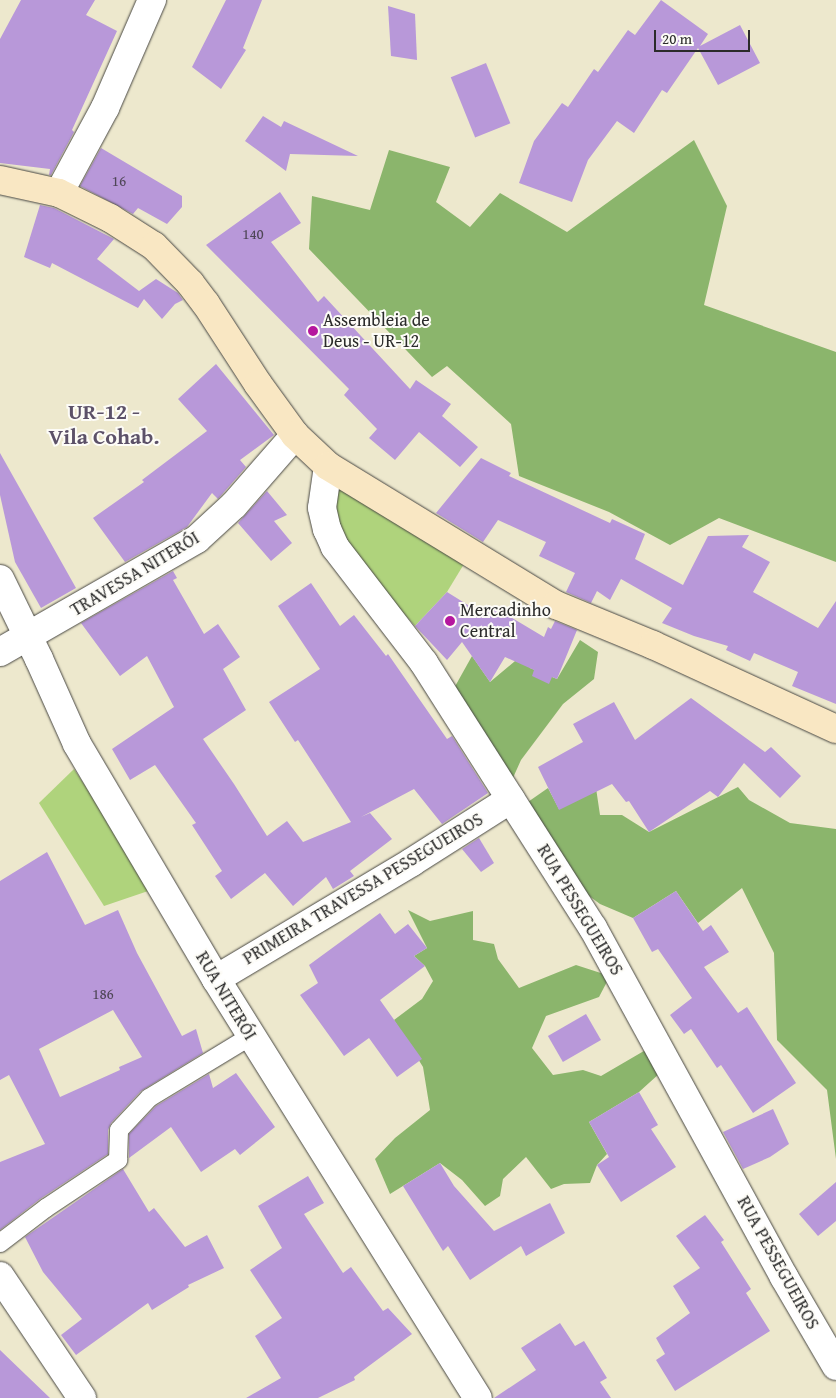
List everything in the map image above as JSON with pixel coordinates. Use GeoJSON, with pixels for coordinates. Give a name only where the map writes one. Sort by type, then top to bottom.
{"type":"FeatureCollection","features":[{"type":"Feature","properties":{"kind":"main road"},"geometry":{"type":"LineString","coordinates":[[0,180],[59,194],[120,224],[154,246],[168,259],[206,304],[258,384],[295,435],[328,466],[556,605],[653,645],[836,729]]}},
{"type":"Feature","properties":{"kind":"street"},"geometry":{"type":"LineString","coordinates":[[59,194],[105,108],[152,0]]}},
{"type":"Feature","properties":{"kind":"street","name":"TRAVESSA NITERÓI"},"geometry":{"type":"LineString","coordinates":[[0,652],[197,539],[234,505],[295,435]]}},
{"type":"Feature","properties":{"kind":"street","name":"RUA PESSEGUEIROS"},"geometry":{"type":"LineString","coordinates":[[328,466],[322,508],[327,529],[335,547],[424,664],[593,928],[784,1277],[836,1366]]}},
{"type":"Feature","properties":{"kind":"street","name":"RUA NITERÓI"},"geometry":{"type":"LineString","coordinates":[[0,580],[77,744],[216,979],[478,1398]]}},
{"type":"Feature","properties":{"kind":"street","name":"PRIMEIRA TRAVESSA PESSEGUEIROS"},"geometry":{"type":"LineString","coordinates":[[216,979],[412,862],[511,799]]}},
{"type":"Feature","properties":{"kind":"street"},"geometry":{"type":"LineString","coordinates":[[0,1276],[82,1398]]}},
{"type":"Feature","properties":{"kind":"lane"},"geometry":{"type":"LineString","coordinates":[[0,1243],[46,1208],[118,1160],[119,1130],[149,1098],[251,1036]]}},
{"type":"Feature","properties":{"kind":"green space"},"geometry":{"type":"Polygon","coordinates":[[[694,140],[727,206],[704,305],[836,352],[836,562],[719,518],[670,545],[609,512],[519,476],[511,424],[447,366],[432,377],[309,249],[312,196],[370,210],[389,150],[450,167],[436,202],[470,227],[500,193],[567,232],[694,140]]]}},
{"type":"Feature","properties":{"kind":"green space"},"geometry":{"type":"Polygon","coordinates":[[[330,468],[467,559],[447,592],[415,626],[334,536],[330,468]]]}},
{"type":"Feature","properties":{"kind":"green space"},"geometry":{"type":"Polygon","coordinates":[[[580,640],[598,652],[594,679],[563,704],[521,760],[512,780],[453,690],[472,656],[490,682],[521,656],[530,668],[557,679],[580,640]]]}},
{"type":"Feature","properties":{"kind":"green space"},"geometry":{"type":"Polygon","coordinates":[[[74,769],[154,889],[104,906],[39,803],[74,769]]]}},
{"type":"Feature","properties":{"kind":"green space"},"geometry":{"type":"Polygon","coordinates":[[[738,787],[749,800],[790,823],[836,829],[836,1159],[827,1090],[777,1040],[774,953],[742,888],[698,923],[676,891],[633,918],[600,904],[577,887],[525,804],[548,788],[559,809],[596,788],[600,815],[622,815],[649,832],[738,787]]]}},
{"type":"Feature","properties":{"kind":"green space"},"geometry":{"type":"Polygon","coordinates":[[[408,910],[430,921],[473,911],[473,940],[494,944],[498,959],[519,988],[576,965],[610,976],[599,997],[546,1016],[532,1048],[553,1075],[583,1070],[601,1076],[649,1048],[660,1073],[639,1092],[589,1122],[607,1154],[597,1165],[590,1183],[564,1184],[551,1189],[526,1157],[503,1179],[500,1196],[485,1206],[462,1180],[440,1163],[390,1194],[375,1159],[395,1138],[430,1110],[423,1067],[394,1020],[422,999],[433,981],[425,966],[414,956],[427,948],[408,910]]]}},
{"type":"Feature","properties":{"kind":"building"},"geometry":{"type":"Polygon","coordinates":[[[21,0],[95,0],[86,15],[117,31],[72,130],[74,132],[51,175],[49,175],[50,169],[0,163],[0,39],[21,0]]]}},
{"type":"Feature","properties":{"kind":"building"},"geometry":{"type":"Polygon","coordinates":[[[226,0],[262,0],[243,48],[246,50],[221,89],[192,67],[226,0]]]}},
{"type":"Feature","properties":{"kind":"building"},"geometry":{"type":"Polygon","coordinates":[[[661,0],[708,34],[700,46],[740,25],[760,63],[718,85],[698,48],[667,93],[662,90],[634,133],[617,121],[588,160],[572,202],[519,183],[534,141],[562,103],[568,107],[594,69],[598,72],[628,30],[635,35],[661,0]]]}},
{"type":"Feature","properties":{"kind":"building"},"geometry":{"type":"Polygon","coordinates":[[[388,6],[415,14],[417,60],[391,56],[388,6]]]}},
{"type":"Feature","properties":{"kind":"building"},"geometry":{"type":"Polygon","coordinates":[[[486,63],[510,123],[475,138],[451,77],[486,63]]]}},
{"type":"Feature","properties":{"kind":"building"},"geometry":{"type":"Polygon","coordinates":[[[263,116],[281,127],[284,121],[358,156],[290,154],[286,171],[245,141],[263,116]]]}},
{"type":"Feature","properties":{"kind":"building"},"geometry":{"type":"Polygon","coordinates":[[[101,148],[182,196],[182,207],[167,224],[138,208],[133,214],[80,186],[101,148]]]}},
{"type":"Feature","properties":{"kind":"building"},"geometry":{"type":"Polygon","coordinates":[[[280,192],[301,223],[271,242],[318,302],[324,296],[410,389],[416,380],[451,404],[442,416],[478,447],[460,467],[419,432],[395,460],[369,438],[377,429],[344,395],[349,389],[206,245],[280,192]]]}},
{"type":"Feature","properties":{"kind":"building"},"geometry":{"type":"Polygon","coordinates":[[[40,205],[54,208],[114,239],[97,259],[139,291],[156,279],[178,293],[183,300],[175,304],[162,319],[144,299],[138,308],[52,263],[50,268],[24,257],[40,205]]]}},
{"type":"Feature","properties":{"kind":"building"},"geometry":{"type":"Polygon","coordinates":[[[216,364],[274,435],[240,460],[246,467],[218,499],[212,493],[187,527],[125,562],[93,518],[144,482],[142,480],[207,431],[178,399],[216,364]]]}},
{"type":"Feature","properties":{"kind":"building"},"geometry":{"type":"Polygon","coordinates":[[[0,453],[76,588],[41,608],[15,562],[0,495],[0,453]]]}},
{"type":"Feature","properties":{"kind":"building"},"geometry":{"type":"Polygon","coordinates":[[[481,458],[511,473],[509,476],[610,523],[612,519],[645,534],[635,559],[683,585],[708,536],[749,535],[742,547],[770,562],[753,592],[818,628],[836,601],[836,704],[792,686],[798,672],[754,653],[750,661],[726,650],[728,646],[694,636],[662,623],[672,608],[621,579],[610,600],[597,591],[591,603],[566,592],[575,573],[539,556],[546,542],[498,520],[483,542],[436,513],[481,458]]]}},
{"type":"Feature","properties":{"kind":"building"},"geometry":{"type":"Polygon","coordinates":[[[267,491],[287,515],[274,521],[292,543],[271,561],[238,523],[267,491]]]}},
{"type":"Feature","properties":{"kind":"building"},"geometry":{"type":"Polygon","coordinates":[[[173,571],[177,578],[173,580],[204,634],[218,624],[240,657],[223,669],[246,710],[203,739],[267,836],[287,821],[303,842],[351,822],[298,740],[295,742],[269,702],[320,669],[278,606],[311,583],[340,626],[354,615],[386,656],[388,654],[447,739],[452,736],[488,793],[442,824],[414,789],[361,817],[370,813],[392,839],[350,871],[354,876],[333,889],[326,877],[293,906],[265,873],[231,899],[215,876],[222,871],[192,825],[196,823],[155,765],[130,780],[112,749],[174,707],[147,656],[120,676],[81,623],[173,571]]]}},
{"type":"Feature","properties":{"kind":"building"},"geometry":{"type":"Polygon","coordinates":[[[447,592],[484,615],[492,606],[544,637],[548,627],[551,629],[555,621],[577,630],[557,679],[552,677],[549,684],[532,676],[534,670],[505,657],[490,682],[462,642],[447,660],[415,626],[447,592]]]}},
{"type":"Feature","properties":{"kind":"building"},"geometry":{"type":"Polygon","coordinates":[[[691,698],[765,752],[771,747],[801,776],[780,798],[744,763],[718,797],[710,791],[649,832],[629,801],[626,802],[612,784],[559,810],[538,767],[583,742],[573,724],[614,702],[635,740],[691,698]]]}},
{"type":"Feature","properties":{"kind":"building"},"geometry":{"type":"Polygon","coordinates":[[[479,838],[494,863],[481,872],[462,849],[479,838]]]}},
{"type":"Feature","properties":{"kind":"building"},"geometry":{"type":"Polygon","coordinates":[[[47,852],[85,925],[118,910],[137,953],[182,1036],[196,1029],[203,1053],[141,1091],[111,1123],[108,1130],[108,1154],[40,1199],[0,1230],[0,1162],[45,1144],[9,1075],[0,1080],[0,881],[47,852]],[[113,1010],[39,1049],[60,1097],[120,1070],[119,1067],[142,1057],[113,1010]]]}},
{"type":"Feature","properties":{"kind":"building"},"geometry":{"type":"Polygon","coordinates":[[[676,891],[703,931],[711,925],[729,952],[704,967],[738,1013],[747,1007],[796,1083],[753,1113],[721,1065],[717,1068],[691,1029],[684,1034],[670,1015],[692,998],[658,949],[652,952],[633,918],[676,891]]]}},
{"type":"Feature","properties":{"kind":"building"},"geometry":{"type":"Polygon","coordinates":[[[380,913],[395,934],[408,924],[427,948],[414,956],[425,966],[380,1000],[422,1059],[397,1077],[369,1038],[344,1056],[300,995],[318,983],[309,965],[380,913]]]}},
{"type":"Feature","properties":{"kind":"building"},"geometry":{"type":"Polygon","coordinates":[[[586,1014],[601,1040],[563,1062],[548,1036],[586,1014]]]}},
{"type":"Feature","properties":{"kind":"building"},"geometry":{"type":"Polygon","coordinates":[[[236,1073],[275,1127],[240,1155],[235,1149],[201,1172],[171,1127],[129,1158],[129,1134],[156,1106],[209,1074],[213,1088],[236,1073]]]}},
{"type":"Feature","properties":{"kind":"building"},"geometry":{"type":"Polygon","coordinates":[[[639,1092],[658,1125],[651,1129],[676,1167],[621,1202],[597,1165],[609,1157],[589,1122],[639,1092]]]}},
{"type":"Feature","properties":{"kind":"building"},"geometry":{"type":"Polygon","coordinates":[[[773,1109],[789,1144],[770,1157],[743,1169],[723,1132],[773,1109]]]}},
{"type":"Feature","properties":{"kind":"building"},"geometry":{"type":"Polygon","coordinates":[[[440,1163],[454,1186],[494,1231],[550,1203],[565,1233],[526,1256],[521,1246],[470,1280],[448,1246],[443,1251],[403,1186],[440,1163]]]}},
{"type":"Feature","properties":{"kind":"building"},"geometry":{"type":"Polygon","coordinates":[[[123,1169],[149,1212],[154,1208],[185,1247],[207,1235],[224,1268],[188,1285],[189,1287],[152,1310],[148,1303],[76,1355],[61,1335],[82,1319],[43,1272],[25,1237],[123,1169]]]}},
{"type":"Feature","properties":{"kind":"building"},"geometry":{"type":"Polygon","coordinates":[[[308,1176],[324,1203],[304,1214],[343,1273],[351,1267],[383,1311],[388,1308],[412,1334],[354,1377],[355,1380],[318,1398],[246,1398],[281,1378],[255,1336],[282,1318],[250,1270],[282,1248],[258,1206],[308,1176]]]}},
{"type":"Feature","properties":{"kind":"building"},"geometry":{"type":"Polygon","coordinates":[[[836,1182],[836,1221],[818,1236],[799,1214],[836,1182]]]}},
{"type":"Feature","properties":{"kind":"building"},"geometry":{"type":"Polygon","coordinates":[[[705,1215],[724,1240],[721,1242],[751,1289],[746,1293],[770,1331],[675,1391],[656,1360],[665,1354],[656,1338],[690,1313],[673,1286],[700,1268],[676,1236],[705,1215]]]}},
{"type":"Feature","properties":{"kind":"building"},"geometry":{"type":"Polygon","coordinates":[[[560,1323],[575,1346],[584,1341],[607,1378],[600,1382],[611,1398],[494,1398],[536,1370],[521,1348],[560,1323]]]}},
{"type":"Feature","properties":{"kind":"building"},"geometry":{"type":"Polygon","coordinates":[[[0,1350],[26,1375],[50,1398],[0,1398],[0,1350]]]}},
{"type":"Feature","properties":{"kind":"place","name":"Assembleia de Deus - UR-12"},"geometry":{"type":"Point","coordinates":[313,331]}},
{"type":"Feature","properties":{"kind":"place","name":"Mercadinho Central"},"geometry":{"type":"Point","coordinates":[450,621]}},
{"type":"Feature","properties":{"kind":"district","name":"UR-12 - Vila Cohab."},"geometry":{"type":"Point","coordinates":[104,424]}}]}
